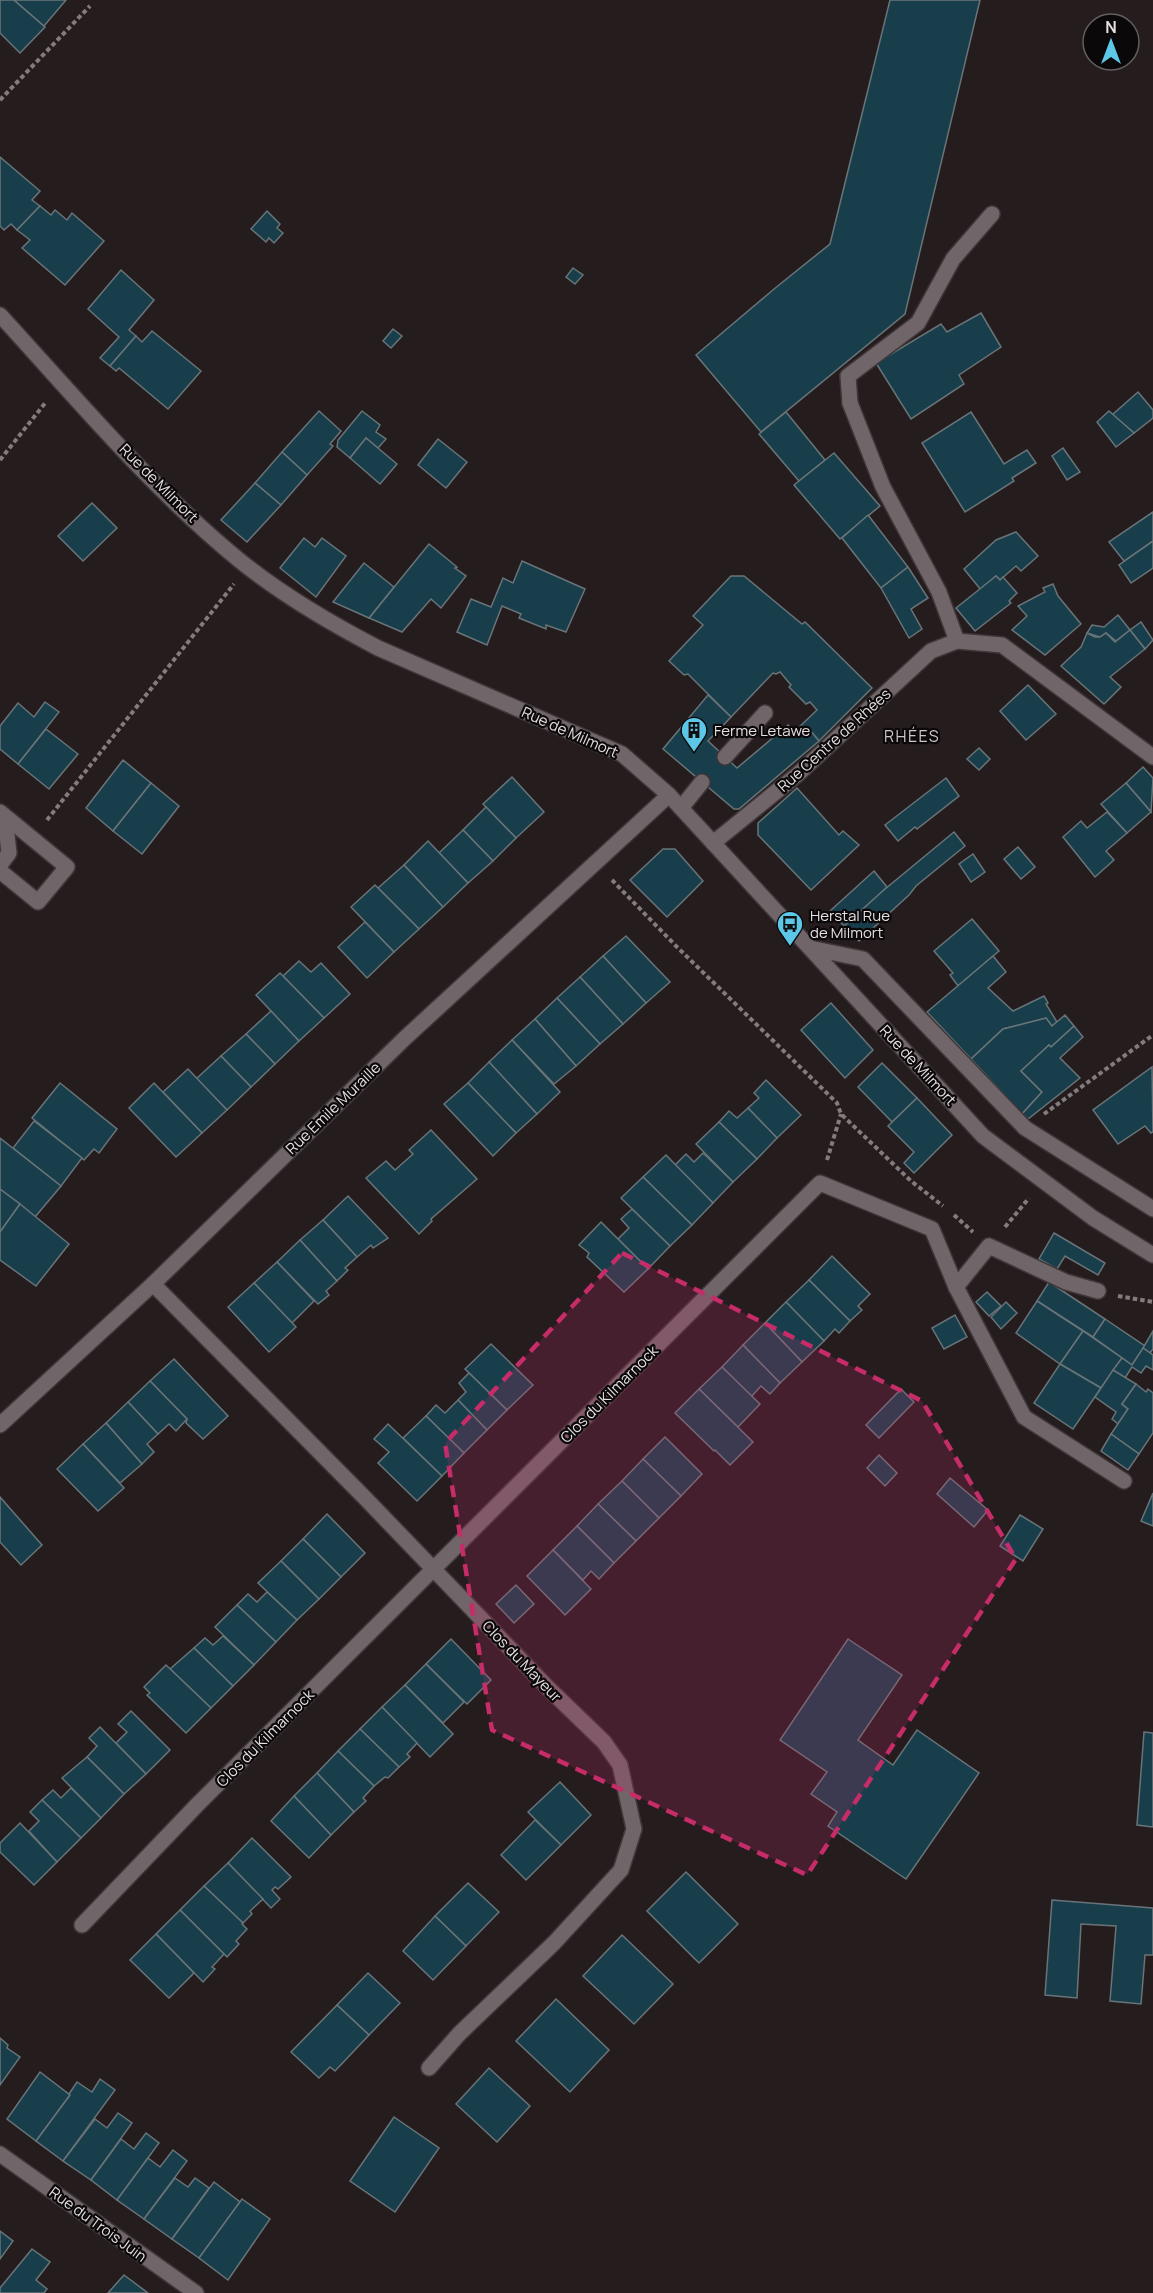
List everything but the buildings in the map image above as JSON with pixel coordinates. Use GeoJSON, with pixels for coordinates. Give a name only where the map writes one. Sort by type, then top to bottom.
{"type":"FeatureCollection","features":[{"type":"Feature","properties":{"kind":"street"},"geometry":{"type":"LineString","coordinates":[[957,641],[939,592],[883,487],[850,403],[848,376],[918,323],[953,259],[992,214]]}},
{"type":"Feature","properties":{"kind":"street","name":"Rue de Milmort"},"geometry":{"type":"LineString","coordinates":[[0,315],[152,481],[248,567],[283,592],[340,628],[378,648],[622,754],[669,795],[983,1136],[1094,1218],[1153,1254]]}},
{"type":"Feature","properties":{"kind":"street","name":"Rue Centre de Rhées"},"geometry":{"type":"LineString","coordinates":[[713,843],[798,774],[931,651],[957,641],[1002,645],[1153,757]]}},
{"type":"Feature","properties":{"kind":"street"},"geometry":{"type":"LineString","coordinates":[[725,757],[765,713]]}},
{"type":"Feature","properties":{"kind":"street"},"geometry":{"type":"LineString","coordinates":[[681,808],[702,782]]}},
{"type":"Feature","properties":{"kind":"street","name":"Rue Emile Muraille"},"geometry":{"type":"LineString","coordinates":[[0,1425],[153,1284],[404,1039],[669,795]]}},
{"type":"Feature","properties":{"kind":"street"},"geometry":{"type":"LineString","coordinates":[[0,871],[38,902],[66,867],[3,815]]}},
{"type":"Feature","properties":{"kind":"street"},"geometry":{"type":"LineString","coordinates":[[0,866],[9,853],[3,815]]}},
{"type":"Feature","properties":{"kind":"street"},"geometry":{"type":"LineString","coordinates":[[810,948],[863,959],[1025,1128],[1153,1209]]}},
{"type":"Feature","properties":{"kind":"street"},"geometry":{"type":"LineString","coordinates":[[820,1184],[932,1229],[956,1287],[1024,1417],[1124,1481]]}},
{"type":"Feature","properties":{"kind":"street","name":"Clos du Kilmarnock"},"geometry":{"type":"LineString","coordinates":[[82,1925],[197,1805],[820,1184]]}},
{"type":"Feature","properties":{"kind":"street"},"geometry":{"type":"LineString","coordinates":[[956,1287],[989,1246],[1066,1282],[1098,1291]]}},
{"type":"Feature","properties":{"kind":"street","name":"Clos du Mayeur"},"geometry":{"type":"LineString","coordinates":[[153,1284],[547,1687],[604,1742],[620,1765],[634,1829],[621,1870],[554,1943],[459,2034],[429,2068]]}},
{"type":"Feature","properties":{"kind":"street","name":"Rue du Trois Juin"},"geometry":{"type":"LineString","coordinates":[[0,2154],[196,2293]]}},
{"type":"Feature","properties":{"kind":"path"},"geometry":{"type":"LineString","coordinates":[[0,100],[90,6]]}},
{"type":"Feature","properties":{"kind":"path"},"geometry":{"type":"LineString","coordinates":[[0,460],[63,385]]}},
{"type":"Feature","properties":{"kind":"path"},"geometry":{"type":"LineString","coordinates":[[32,838],[248,567]]}},
{"type":"Feature","properties":{"kind":"path"},"geometry":{"type":"LineString","coordinates":[[595,862],[676,946],[837,1103],[841,1114],[911,1181],[989,1246],[1043,1181]]}},
{"type":"Feature","properties":{"kind":"path"},"geometry":{"type":"LineString","coordinates":[[1025,1128],[1153,1035]]}},
{"type":"Feature","properties":{"kind":"path"},"geometry":{"type":"LineString","coordinates":[[820,1184],[841,1114]]}},
{"type":"Feature","properties":{"kind":"path"},"geometry":{"type":"LineString","coordinates":[[1116,1296],[1153,1302]]}},
{"type":"Feature","properties":{"kind":"highlighted area"},"geometry":{"type":"Polygon","coordinates":[[[622,1253],[922,1401],[1016,1559],[807,1875],[492,1730],[445,1443],[622,1253]]]}},
{"type":"Feature","properties":{"kind":"place","name":"Ferme Letawe"},"geometry":{"type":"Point","coordinates":[694,753]}},
{"type":"Feature","properties":{"kind":"place","name":"Herstal Rue de Milmort"},"geometry":{"type":"Point","coordinates":[790,947]}},
{"type":"Feature","properties":{"kind":"district","name":"RHÉES"},"geometry":{"type":"Point","coordinates":[912,736]}}]}
